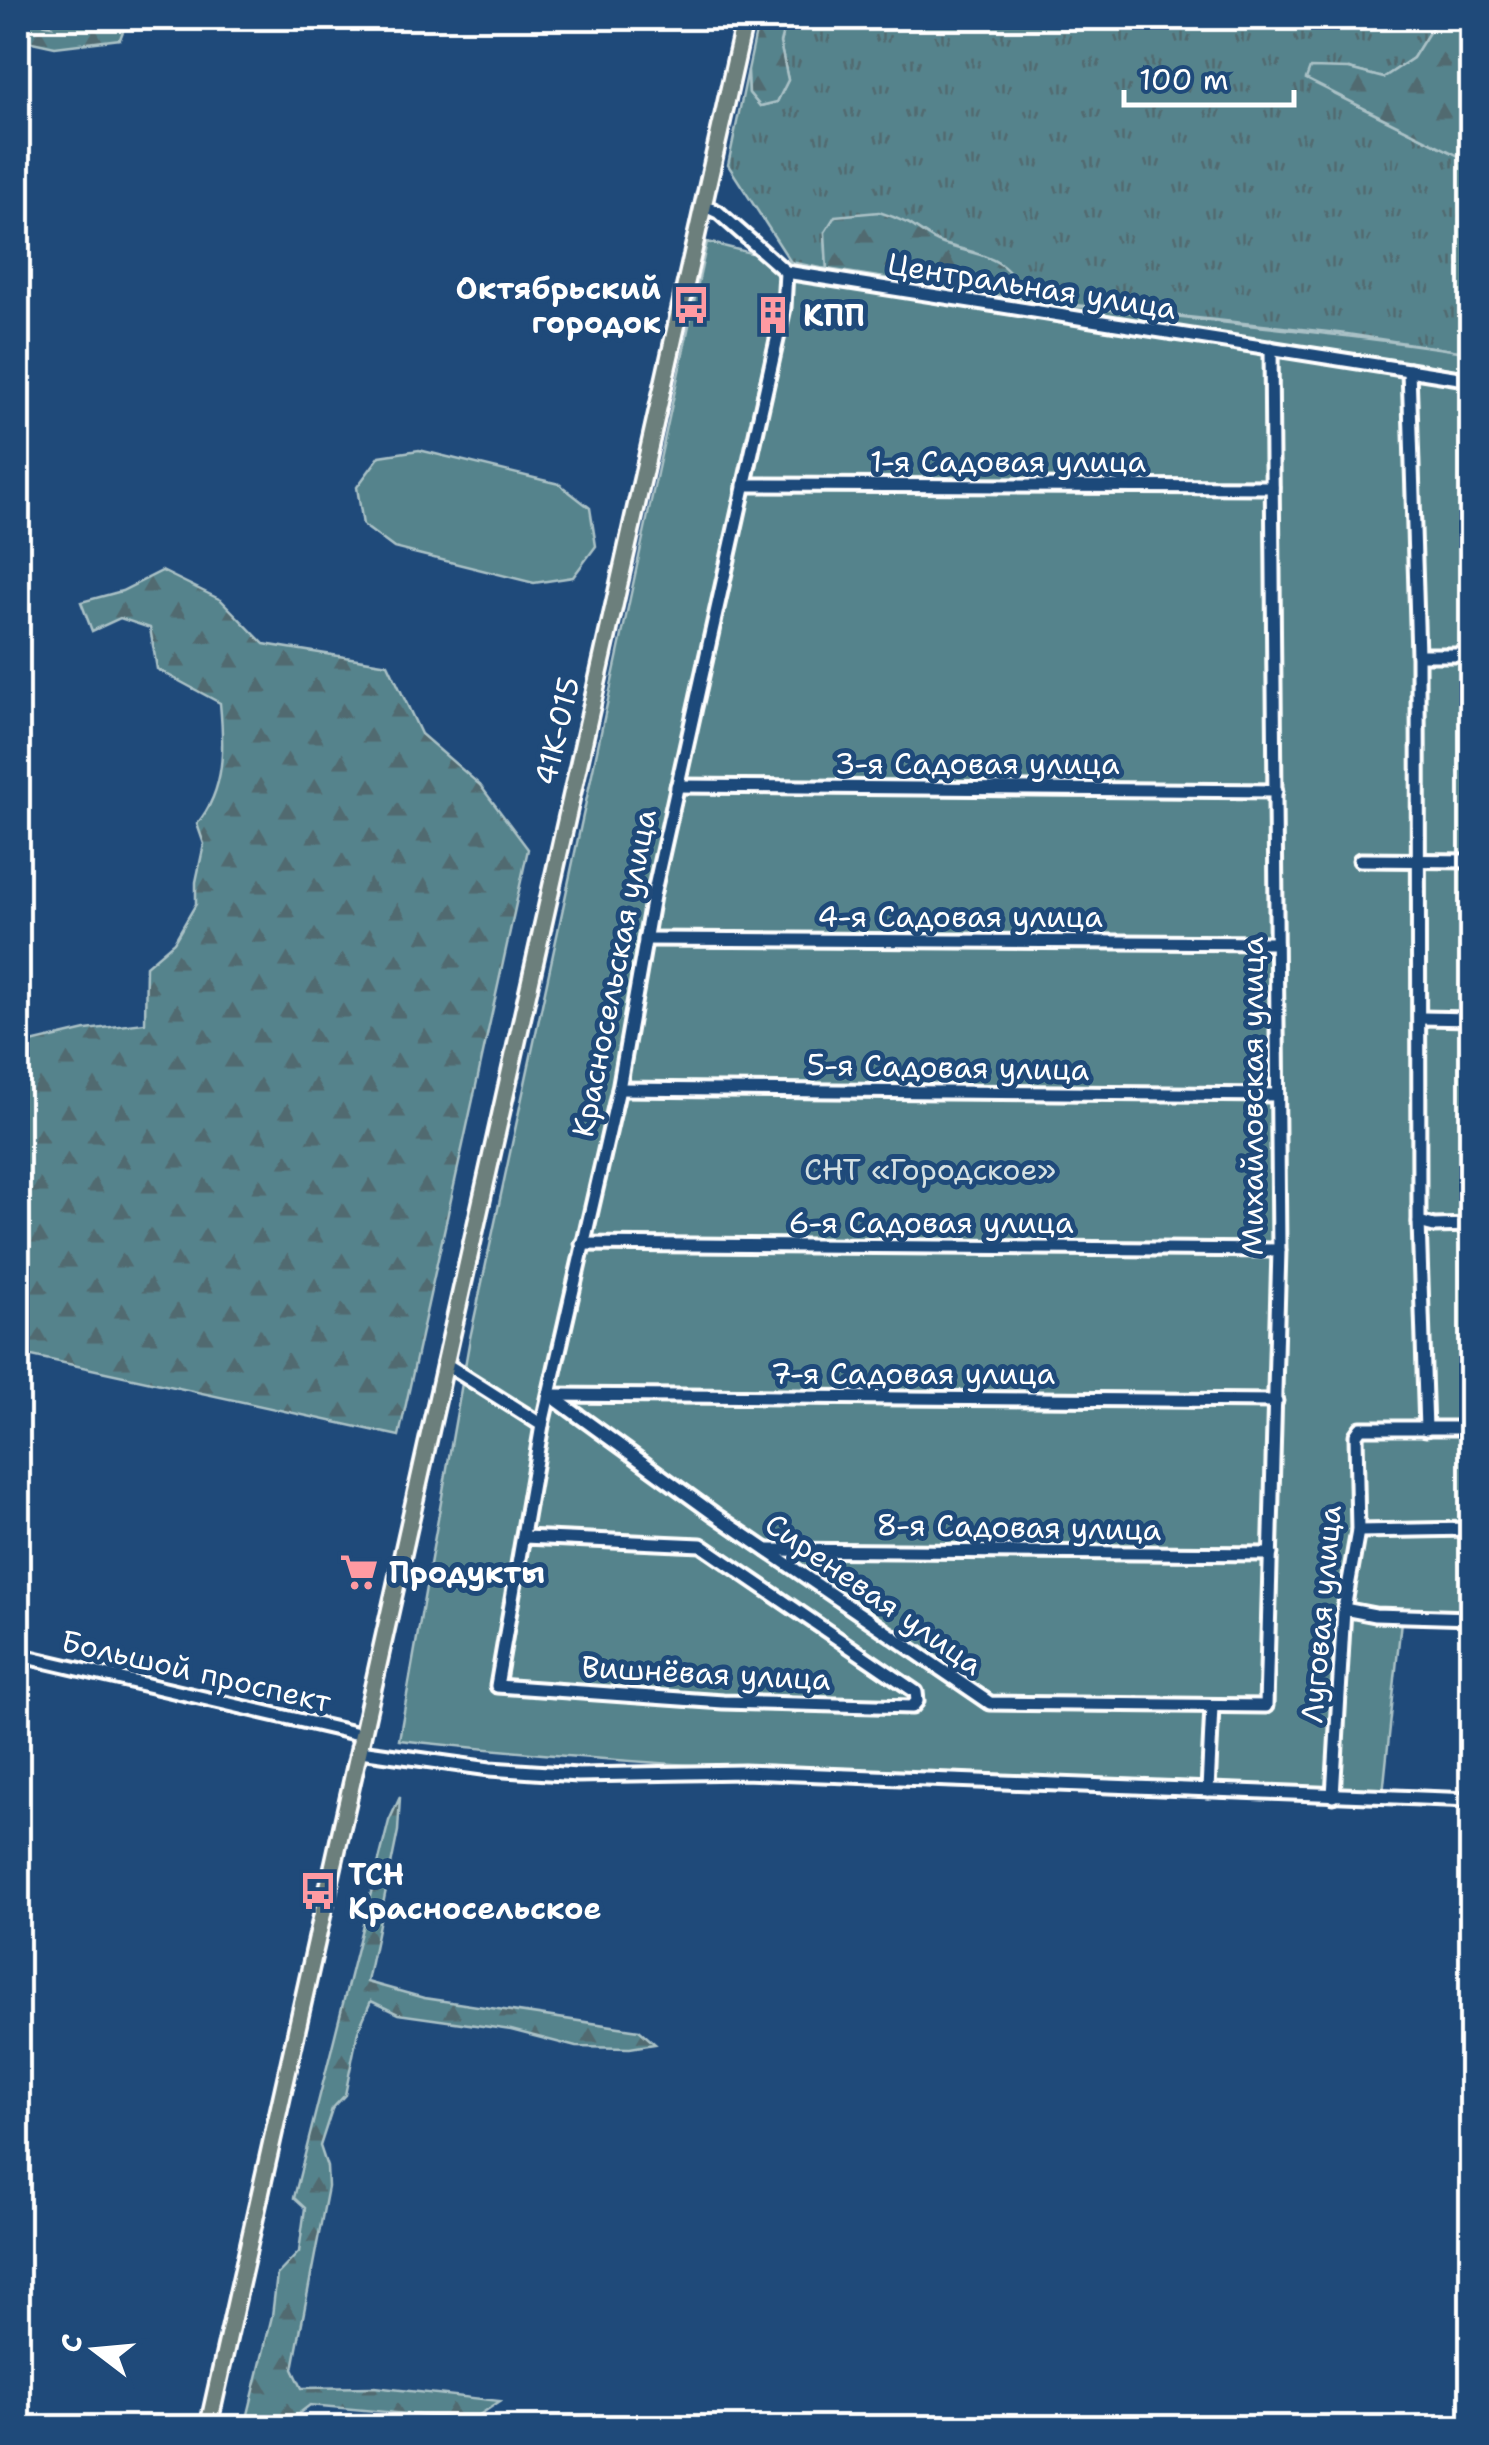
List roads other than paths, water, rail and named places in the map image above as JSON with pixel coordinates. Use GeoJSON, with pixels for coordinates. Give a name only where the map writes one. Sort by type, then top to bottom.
{"type":"FeatureCollection","features":[{"type":"Feature","properties":{"kind":"main road","name":"41К-015"},"geometry":{"type":"LineString","coordinates":[[208,2428],[745,18]]}},
{"type":"Feature","properties":{"kind":"street"},"geometry":{"type":"LineString","coordinates":[[704,205],[718,212],[786,272]]}},
{"type":"Feature","properties":{"kind":"street","name":"Центральная улица"},"geometry":{"type":"LineString","coordinates":[[786,272],[1472,380]]}},
{"type":"Feature","properties":{"kind":"street","name":"Красносельская улица"},"geometry":{"type":"LineString","coordinates":[[497,1686],[542,1425],[619,1089],[677,786],[784,308],[786,272]]}},
{"type":"Feature","properties":{"kind":"street","name":"Михайловская улица"},"geometry":{"type":"LineString","coordinates":[[1212,1706],[1266,1706],[1279,1250],[1271,348]]}},
{"type":"Feature","properties":{"kind":"street"},"geometry":{"type":"LineString","coordinates":[[1409,370],[1418,655],[1420,1222],[1426,1429],[1472,1428]]}},
{"type":"Feature","properties":{"kind":"street","name":"1-я Садовая улица"},"geometry":{"type":"LineString","coordinates":[[744,485],[1272,487]]}},
{"type":"Feature","properties":{"kind":"street"},"geometry":{"type":"LineString","coordinates":[[1418,655],[1472,655]]}},
{"type":"Feature","properties":{"kind":"street","name":"3-я Садовая улица"},"geometry":{"type":"LineString","coordinates":[[677,786],[1276,790]]}},
{"type":"Feature","properties":{"kind":"street"},"geometry":{"type":"LineString","coordinates":[[1360,860],[1472,862]]}},
{"type":"Feature","properties":{"kind":"street","name":"4-я Садовая улица"},"geometry":{"type":"LineString","coordinates":[[645,938],[1276,943]]}},
{"type":"Feature","properties":{"kind":"street"},"geometry":{"type":"LineString","coordinates":[[1421,1018],[1472,1020]]}},
{"type":"Feature","properties":{"kind":"street","name":"5-я Садовая улица"},"geometry":{"type":"LineString","coordinates":[[619,1089],[1276,1095]]}},
{"type":"Feature","properties":{"kind":"street"},"geometry":{"type":"LineString","coordinates":[[1420,1222],[1434,1226],[1472,1225]]}},
{"type":"Feature","properties":{"kind":"street","name":"6-я Садовая улица"},"geometry":{"type":"LineString","coordinates":[[582,1244],[1279,1250]]}},
{"type":"Feature","properties":{"kind":"street"},"geometry":{"type":"LineString","coordinates":[[444,1362],[542,1425]]}},
{"type":"Feature","properties":{"kind":"street","name":"7-я Садовая улица"},"geometry":{"type":"LineString","coordinates":[[550,1395],[1276,1400]]}},
{"type":"Feature","properties":{"kind":"street","name":"Сиреневая улица"},"geometry":{"type":"LineString","coordinates":[[550,1395],[766,1550],[990,1703],[1212,1706]]}},
{"type":"Feature","properties":{"kind":"street","name":"Луговая улица"},"geometry":{"type":"LineString","coordinates":[[1333,1796],[1344,1609],[1358,1531],[1356,1436],[1362,1428],[1380,1426],[1426,1429]]}},
{"type":"Feature","properties":{"kind":"street"},"geometry":{"type":"LineString","coordinates":[[1358,1531],[1472,1530]]}},
{"type":"Feature","properties":{"kind":"street","name":"Вишнёвая улица"},"geometry":{"type":"LineString","coordinates":[[497,1686],[724,1702],[912,1706],[917,1701],[916,1692],[701,1545],[524,1537]]}},
{"type":"Feature","properties":{"kind":"street","name":"8-я Садовая улица"},"geometry":{"type":"LineString","coordinates":[[766,1550],[1271,1554]]}},
{"type":"Feature","properties":{"kind":"street"},"geometry":{"type":"LineString","coordinates":[[1344,1609],[1375,1615],[1472,1618]]}},
{"type":"Feature","properties":{"kind":"street","name":"Большой проспект"},"geometry":{"type":"LineString","coordinates":[[18,1655],[361,1743],[490,1769],[578,1775],[744,1772],[1472,1800]]}},
{"type":"Feature","properties":{"kind":"street"},"geometry":{"type":"LineString","coordinates":[[1208,1790],[1212,1706]]}},
{"type":"Feature","properties":{"kind":"place","name":"Октябрьский городок"},"geometry":{"type":"Point","coordinates":[691,305]}},
{"type":"Feature","properties":{"kind":"place","name":"КПП"},"geometry":{"type":"Point","coordinates":[773,315]}},
{"type":"Feature","properties":{"kind":"place","name":"Продукты"},"geometry":{"type":"Point","coordinates":[359,1572]}},
{"type":"Feature","properties":{"kind":"place","name":"ТСН Красносельское"},"geometry":{"type":"Point","coordinates":[318,1891]}},
{"type":"Feature","properties":{"kind":"park label","name":"СНТ «Городское»"},"geometry":{"type":"Point","coordinates":[930,1169]}}]}
